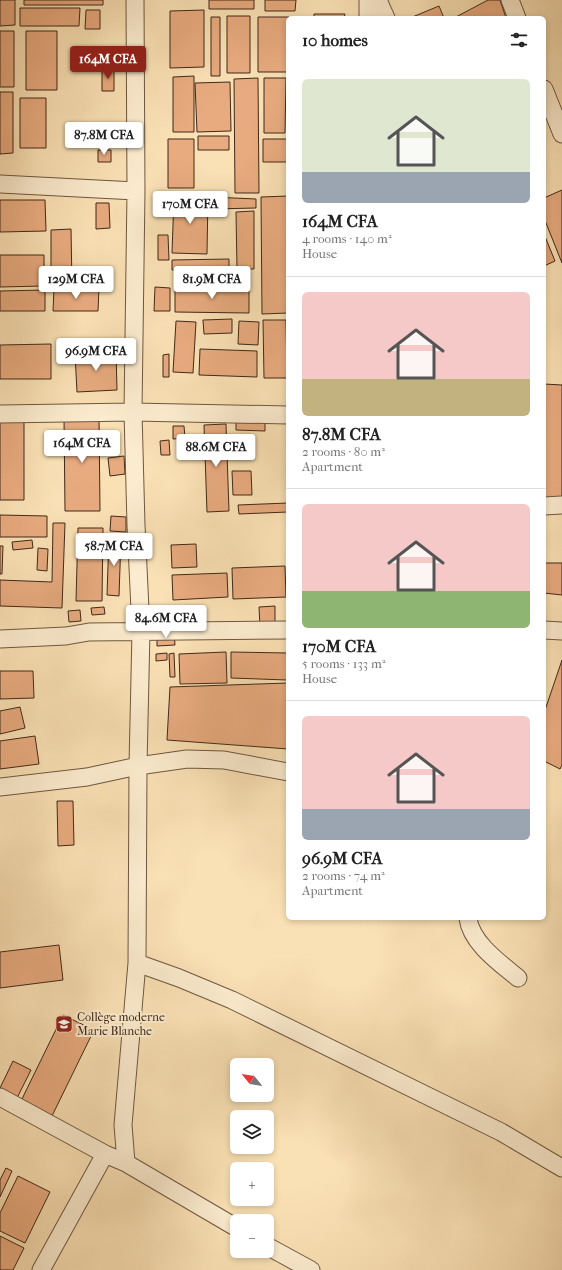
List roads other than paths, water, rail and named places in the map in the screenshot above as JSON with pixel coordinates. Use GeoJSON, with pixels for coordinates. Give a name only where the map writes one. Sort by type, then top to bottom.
{"type":"FeatureCollection","features":[{"type":"Feature","properties":{"kind":"street"},"geometry":{"type":"LineString","coordinates":[[126,1163],[123,1125],[137,963],[138,766],[141,631],[133,412],[136,191],[135,0]]}},
{"type":"Feature","properties":{"kind":"street"},"geometry":{"type":"LineString","coordinates":[[368,0],[368,16]]}},
{"type":"Feature","properties":{"kind":"street"},"geometry":{"type":"LineString","coordinates":[[378,0],[385,16]]}},
{"type":"Feature","properties":{"kind":"street"},"geometry":{"type":"LineString","coordinates":[[510,0],[516,16]]}},
{"type":"Feature","properties":{"kind":"street"},"geometry":{"type":"LineString","coordinates":[[546,93],[562,134]]}},
{"type":"Feature","properties":{"kind":"street"},"geometry":{"type":"LineString","coordinates":[[0,184],[136,191]]}},
{"type":"Feature","properties":{"kind":"street"},"geometry":{"type":"LineString","coordinates":[[0,414],[133,412],[286,415]]}},
{"type":"Feature","properties":{"kind":"street"},"geometry":{"type":"LineString","coordinates":[[546,506],[562,505]]}},
{"type":"Feature","properties":{"kind":"street"},"geometry":{"type":"LineString","coordinates":[[0,639],[66,636],[90,632],[286,630]]}},
{"type":"Feature","properties":{"kind":"street"},"geometry":{"type":"LineString","coordinates":[[546,630],[562,631]]}},
{"type":"Feature","properties":{"kind":"street"},"geometry":{"type":"LineString","coordinates":[[0,787],[37,784],[87,777],[138,766],[188,758],[224,760],[286,772]]}},
{"type":"Feature","properties":{"kind":"street"},"geometry":{"type":"LineString","coordinates":[[468,920],[468,923],[475,936],[488,952],[518,978]]}},
{"type":"Feature","properties":{"kind":"street"},"geometry":{"type":"LineString","coordinates":[[137,963],[179,978],[239,1004],[501,1132],[562,1168]]}},
{"type":"Feature","properties":{"kind":"street"},"geometry":{"type":"LineString","coordinates":[[0,1097],[105,1154],[126,1163],[230,1224]]}},
{"type":"Feature","properties":{"kind":"street"},"geometry":{"type":"LineString","coordinates":[[41,1270],[105,1154]]}},
{"type":"Feature","properties":{"kind":"street"},"geometry":{"type":"LineString","coordinates":[[274,1253],[285,1264],[311,1270]]}},
{"type":"Feature","properties":{"kind":"place","name":"Collège moderne Marie Blanche"},"geometry":{"type":"Point","coordinates":[64,1024]}}]}
